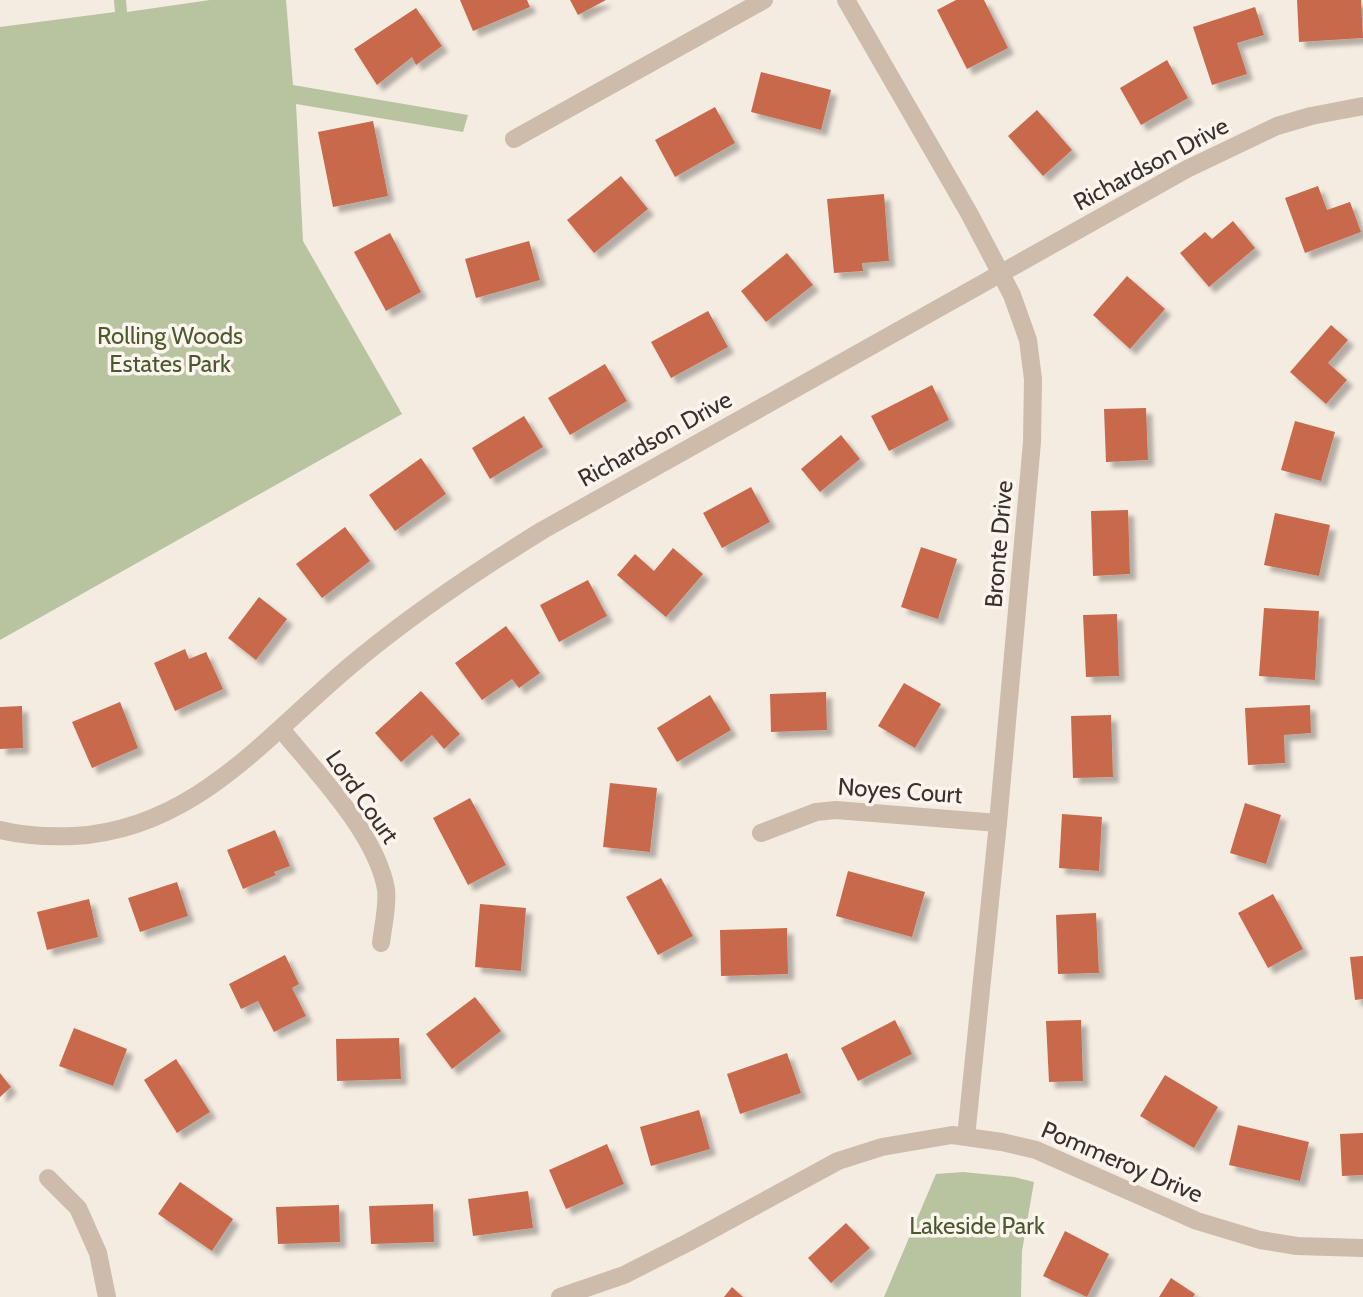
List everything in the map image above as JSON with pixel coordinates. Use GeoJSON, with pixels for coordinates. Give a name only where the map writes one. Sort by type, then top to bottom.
{"type":"FeatureCollection","features":[{"type":"Feature","properties":{"kind":"street"},"geometry":{"type":"LineString","coordinates":[[514,139],[764,0]]}},
{"type":"Feature","properties":{"kind":"street","name":"Bronte Drive"},"geometry":{"type":"LineString","coordinates":[[846,0],[1012,295],[1028,340],[1034,403],[1032,442],[998,823],[966,1137]]}},
{"type":"Feature","properties":{"kind":"street","name":"Richardson Drive"},"geometry":{"type":"LineString","coordinates":[[0,830],[51,837],[97,835],[138,825],[180,807],[207,790],[281,729],[353,663],[410,618],[463,579],[543,530],[1187,169],[1252,137],[1311,116],[1363,106]]}},
{"type":"Feature","properties":{"kind":"street","name":"Lord Court"},"geometry":{"type":"LineString","coordinates":[[281,729],[346,809],[380,867],[386,892],[382,943]]}},
{"type":"Feature","properties":{"kind":"street","name":"Noyes Court"},"geometry":{"type":"LineString","coordinates":[[761,833],[816,812],[836,810],[998,823]]}},
{"type":"Feature","properties":{"kind":"street","name":"Pommeroy Drive"},"geometry":{"type":"LineString","coordinates":[[560,1297],[624,1275],[838,1161],[882,1147],[952,1135],[1036,1150],[1198,1222],[1260,1240],[1297,1246],[1363,1248]]}},
{"type":"Feature","properties":{"kind":"street"},"geometry":{"type":"LineString","coordinates":[[48,1178],[78,1208],[95,1246],[107,1297]]}},
{"type":"Feature","properties":{"kind":"green space","name":"Rolling Woods Estates Park"},"geometry":{"type":"Polygon","coordinates":[[[114,0],[126,0],[127,12],[210,0],[286,0],[293,85],[468,115],[463,132],[296,104],[303,241],[402,414],[0,640],[0,27],[115,12],[114,0]]]}},
{"type":"Feature","properties":{"kind":"green space","name":"Lakeside Park"},"geometry":{"type":"Polygon","coordinates":[[[963,1172],[1014,1177],[1034,1182],[1022,1251],[1021,1297],[884,1297],[936,1174],[963,1172]]]}},
{"type":"Feature","properties":{"kind":"building"},"geometry":{"type":"Polygon","coordinates":[[[460,0],[527,0],[530,7],[473,31],[460,0]]]}},
{"type":"Feature","properties":{"kind":"building"},"geometry":{"type":"Polygon","coordinates":[[[570,0],[606,0],[578,15],[570,0]]]}},
{"type":"Feature","properties":{"kind":"building"},"geometry":{"type":"Polygon","coordinates":[[[956,0],[984,0],[1008,48],[967,69],[937,10],[956,0]]]}},
{"type":"Feature","properties":{"kind":"building"},"geometry":{"type":"Polygon","coordinates":[[[1297,0],[1361,0],[1363,38],[1299,42],[1297,0]]]}},
{"type":"Feature","properties":{"kind":"building"},"geometry":{"type":"Polygon","coordinates":[[[1255,7],[1264,35],[1237,43],[1247,74],[1212,85],[1193,27],[1255,7]]]}},
{"type":"Feature","properties":{"kind":"building"},"geometry":{"type":"Polygon","coordinates":[[[416,8],[442,46],[416,65],[412,57],[377,85],[354,49],[416,8]]]}},
{"type":"Feature","properties":{"kind":"building"},"geometry":{"type":"Polygon","coordinates":[[[1167,60],[1188,98],[1141,125],[1120,88],[1167,60]]]}},
{"type":"Feature","properties":{"kind":"building"},"geometry":{"type":"Polygon","coordinates":[[[761,72],[831,90],[821,130],[751,112],[761,72]]]}},
{"type":"Feature","properties":{"kind":"building"},"geometry":{"type":"Polygon","coordinates":[[[715,107],[735,143],[675,177],[655,140],[715,107]]]}},
{"type":"Feature","properties":{"kind":"building"},"geometry":{"type":"Polygon","coordinates":[[[1037,110],[1072,150],[1043,176],[1008,136],[1037,110]]]}},
{"type":"Feature","properties":{"kind":"building"},"geometry":{"type":"Polygon","coordinates":[[[373,121],[388,196],[333,207],[318,132],[373,121]]]}},
{"type":"Feature","properties":{"kind":"building"},"geometry":{"type":"Polygon","coordinates":[[[621,176],[648,209],[594,253],[567,220],[621,176]]]}},
{"type":"Feature","properties":{"kind":"building"},"geometry":{"type":"Polygon","coordinates":[[[1318,186],[1327,210],[1350,202],[1361,232],[1305,253],[1285,198],[1318,186]]]}},
{"type":"Feature","properties":{"kind":"building"},"geometry":{"type":"Polygon","coordinates":[[[884,194],[889,261],[862,263],[863,271],[834,273],[827,199],[884,194]]]}},
{"type":"Feature","properties":{"kind":"building"},"geometry":{"type":"Polygon","coordinates":[[[1233,221],[1255,248],[1209,287],[1180,253],[1205,232],[1212,239],[1233,221]]]}},
{"type":"Feature","properties":{"kind":"building"},"geometry":{"type":"Polygon","coordinates":[[[390,233],[421,292],[386,311],[354,252],[390,233]]]}},
{"type":"Feature","properties":{"kind":"building"},"geometry":{"type":"Polygon","coordinates":[[[529,241],[540,280],[476,298],[465,259],[529,241]]]}},
{"type":"Feature","properties":{"kind":"building"},"geometry":{"type":"Polygon","coordinates":[[[787,253],[813,285],[766,322],[741,291],[787,253]]]}},
{"type":"Feature","properties":{"kind":"building"},"geometry":{"type":"Polygon","coordinates":[[[1127,276],[1165,309],[1130,349],[1093,315],[1127,276]]]}},
{"type":"Feature","properties":{"kind":"building"},"geometry":{"type":"Polygon","coordinates":[[[708,311],[728,347],[671,378],[651,342],[708,311]]]}},
{"type":"Feature","properties":{"kind":"building"},"geometry":{"type":"Polygon","coordinates":[[[1331,325],[1348,340],[1328,363],[1347,380],[1326,404],[1290,372],[1331,325]]]}},
{"type":"Feature","properties":{"kind":"building"},"geometry":{"type":"Polygon","coordinates":[[[605,364],[627,401],[570,435],[548,398],[605,364]]]}},
{"type":"Feature","properties":{"kind":"building"},"geometry":{"type":"Polygon","coordinates":[[[932,385],[949,420],[889,451],[871,416],[932,385]]]}},
{"type":"Feature","properties":{"kind":"building"},"geometry":{"type":"Polygon","coordinates":[[[1146,408],[1148,460],[1106,462],[1104,409],[1146,408]]]}},
{"type":"Feature","properties":{"kind":"building"},"geometry":{"type":"Polygon","coordinates":[[[524,416],[543,447],[490,479],[472,448],[524,416]]]}},
{"type":"Feature","properties":{"kind":"building"},"geometry":{"type":"Polygon","coordinates":[[[1295,421],[1335,432],[1321,481],[1281,470],[1295,421]]]}},
{"type":"Feature","properties":{"kind":"building"},"geometry":{"type":"Polygon","coordinates":[[[841,435],[860,459],[820,492],[801,469],[841,435]]]}},
{"type":"Feature","properties":{"kind":"building"},"geometry":{"type":"Polygon","coordinates":[[[421,458],[446,494],[395,531],[369,495],[421,458]]]}},
{"type":"Feature","properties":{"kind":"building"},"geometry":{"type":"Polygon","coordinates":[[[751,487],[770,522],[722,548],[703,513],[751,487]]]}},
{"type":"Feature","properties":{"kind":"building"},"geometry":{"type":"Polygon","coordinates":[[[1128,510],[1130,574],[1093,576],[1091,511],[1128,510]]]}},
{"type":"Feature","properties":{"kind":"building"},"geometry":{"type":"Polygon","coordinates":[[[1275,513],[1330,525],[1319,576],[1264,565],[1275,513]]]}},
{"type":"Feature","properties":{"kind":"building"},"geometry":{"type":"Polygon","coordinates":[[[345,527],[370,561],[322,598],[296,564],[345,527]]]}},
{"type":"Feature","properties":{"kind":"building"},"geometry":{"type":"Polygon","coordinates":[[[921,547],[957,559],[938,619],[901,607],[921,547]]]}},
{"type":"Feature","properties":{"kind":"building"},"geometry":{"type":"Polygon","coordinates":[[[673,548],[703,574],[666,617],[617,575],[635,554],[654,571],[673,548]]]}},
{"type":"Feature","properties":{"kind":"building"},"geometry":{"type":"Polygon","coordinates":[[[588,580],[607,616],[559,642],[540,605],[588,580]]]}},
{"type":"Feature","properties":{"kind":"building"},"geometry":{"type":"Polygon","coordinates":[[[259,597],[287,619],[256,660],[228,638],[259,597]]]}},
{"type":"Feature","properties":{"kind":"building"},"geometry":{"type":"Polygon","coordinates":[[[1264,608],[1319,611],[1315,680],[1259,676],[1264,608]]]}},
{"type":"Feature","properties":{"kind":"building"},"geometry":{"type":"Polygon","coordinates":[[[1117,614],[1119,676],[1086,677],[1083,615],[1117,614]]]}},
{"type":"Feature","properties":{"kind":"building"},"geometry":{"type":"Polygon","coordinates":[[[506,626],[540,673],[519,688],[512,679],[482,700],[455,663],[506,626]]]}},
{"type":"Feature","properties":{"kind":"building"},"geometry":{"type":"Polygon","coordinates":[[[185,649],[189,659],[206,652],[223,689],[175,711],[154,663],[185,649]]]}},
{"type":"Feature","properties":{"kind":"building"},"geometry":{"type":"Polygon","coordinates":[[[904,683],[941,704],[915,748],[878,726],[904,683]]]}},
{"type":"Feature","properties":{"kind":"building"},"geometry":{"type":"Polygon","coordinates":[[[421,691],[460,734],[444,749],[432,735],[401,762],[375,733],[421,691]]]}},
{"type":"Feature","properties":{"kind":"building"},"geometry":{"type":"Polygon","coordinates":[[[826,692],[827,730],[771,732],[770,694],[826,692]]]}},
{"type":"Feature","properties":{"kind":"building"},"geometry":{"type":"Polygon","coordinates":[[[710,695],[731,730],[677,762],[657,728],[710,695]]]}},
{"type":"Feature","properties":{"kind":"building"},"geometry":{"type":"Polygon","coordinates":[[[120,702],[138,748],[92,768],[72,722],[120,702]]]}},
{"type":"Feature","properties":{"kind":"building"},"geometry":{"type":"Polygon","coordinates":[[[1310,705],[1311,733],[1284,735],[1285,763],[1248,765],[1245,708],[1310,705]]]}},
{"type":"Feature","properties":{"kind":"building"},"geometry":{"type":"Polygon","coordinates":[[[22,706],[23,748],[0,749],[0,707],[22,706]]]}},
{"type":"Feature","properties":{"kind":"building"},"geometry":{"type":"Polygon","coordinates":[[[1111,715],[1113,777],[1073,778],[1071,716],[1111,715]]]}},
{"type":"Feature","properties":{"kind":"building"},"geometry":{"type":"Polygon","coordinates":[[[610,783],[657,788],[650,852],[603,847],[610,783]]]}},
{"type":"Feature","properties":{"kind":"building"},"geometry":{"type":"Polygon","coordinates":[[[470,798],[506,865],[468,885],[433,818],[470,798]]]}},
{"type":"Feature","properties":{"kind":"building"},"geometry":{"type":"Polygon","coordinates":[[[1245,803],[1281,815],[1266,864],[1230,853],[1245,803]]]}},
{"type":"Feature","properties":{"kind":"building"},"geometry":{"type":"Polygon","coordinates":[[[1062,814],[1102,817],[1099,871],[1059,868],[1062,814]]]}},
{"type":"Feature","properties":{"kind":"building"},"geometry":{"type":"Polygon","coordinates":[[[275,830],[290,866],[243,889],[227,850],[275,830]]]}},
{"type":"Feature","properties":{"kind":"building"},"geometry":{"type":"Polygon","coordinates":[[[848,871],[925,892],[912,937],[836,916],[848,871]]]}},
{"type":"Feature","properties":{"kind":"building"},"geometry":{"type":"Polygon","coordinates":[[[661,878],[693,936],[658,955],[626,897],[661,878]]]}},
{"type":"Feature","properties":{"kind":"building"},"geometry":{"type":"Polygon","coordinates":[[[177,882],[188,916],[140,932],[128,898],[177,882]]]}},
{"type":"Feature","properties":{"kind":"building"},"geometry":{"type":"Polygon","coordinates":[[[1273,894],[1303,949],[1268,968],[1238,913],[1273,894]]]}},
{"type":"Feature","properties":{"kind":"building"},"geometry":{"type":"Polygon","coordinates":[[[89,899],[98,937],[47,950],[37,912],[89,899]]]}},
{"type":"Feature","properties":{"kind":"building"},"geometry":{"type":"Polygon","coordinates":[[[480,904],[526,908],[521,971],[475,967],[480,904]]]}},
{"type":"Feature","properties":{"kind":"building"},"geometry":{"type":"Polygon","coordinates":[[[1096,913],[1099,973],[1058,974],[1056,915],[1096,913]]]}},
{"type":"Feature","properties":{"kind":"building"},"geometry":{"type":"Polygon","coordinates":[[[787,928],[788,974],[721,976],[720,930],[787,928]]]}},
{"type":"Feature","properties":{"kind":"building"},"geometry":{"type":"Polygon","coordinates":[[[285,955],[299,984],[292,988],[306,1016],[274,1032],[258,1001],[241,1009],[229,984],[285,955]]]}},
{"type":"Feature","properties":{"kind":"building"},"geometry":{"type":"Polygon","coordinates":[[[1363,956],[1363,999],[1355,1000],[1350,957],[1363,956]]]}},
{"type":"Feature","properties":{"kind":"building"},"geometry":{"type":"Polygon","coordinates":[[[475,997],[501,1031],[452,1069],[426,1034],[475,997]]]}},
{"type":"Feature","properties":{"kind":"building"},"geometry":{"type":"Polygon","coordinates":[[[895,1020],[912,1054],[858,1081],[841,1048],[895,1020]]]}},
{"type":"Feature","properties":{"kind":"building"},"geometry":{"type":"Polygon","coordinates":[[[1081,1020],[1083,1081],[1049,1082],[1046,1021],[1081,1020]]]}},
{"type":"Feature","properties":{"kind":"building"},"geometry":{"type":"Polygon","coordinates":[[[74,1028],[127,1049],[113,1086],[59,1066],[74,1028]]]}},
{"type":"Feature","properties":{"kind":"building"},"geometry":{"type":"Polygon","coordinates":[[[399,1038],[401,1079],[337,1081],[336,1039],[399,1038]]]}},
{"type":"Feature","properties":{"kind":"building"},"geometry":{"type":"Polygon","coordinates":[[[787,1053],[801,1093],[740,1114],[727,1074],[787,1053]]]}},
{"type":"Feature","properties":{"kind":"building"},"geometry":{"type":"Polygon","coordinates":[[[176,1059],[210,1112],[177,1133],[144,1080],[176,1059]]]}},
{"type":"Feature","properties":{"kind":"building"},"geometry":{"type":"Polygon","coordinates":[[[0,1073],[11,1087],[0,1097],[0,1073]]]}},
{"type":"Feature","properties":{"kind":"building"},"geometry":{"type":"Polygon","coordinates":[[[1165,1075],[1218,1107],[1194,1148],[1140,1116],[1165,1075]]]}},
{"type":"Feature","properties":{"kind":"building"},"geometry":{"type":"Polygon","coordinates":[[[699,1110],[710,1149],[651,1166],[640,1127],[699,1110]]]}},
{"type":"Feature","properties":{"kind":"building"},"geometry":{"type":"Polygon","coordinates":[[[1238,1125],[1309,1142],[1300,1181],[1229,1165],[1238,1125]]]}},
{"type":"Feature","properties":{"kind":"building"},"geometry":{"type":"Polygon","coordinates":[[[1363,1133],[1363,1175],[1342,1176],[1340,1134],[1363,1133]]]}},
{"type":"Feature","properties":{"kind":"building"},"geometry":{"type":"Polygon","coordinates":[[[607,1144],[624,1184],[566,1209],[549,1170],[607,1144]]]}},
{"type":"Feature","properties":{"kind":"building"},"geometry":{"type":"Polygon","coordinates":[[[180,1182],[233,1219],[212,1251],[158,1214],[180,1182]]]}},
{"type":"Feature","properties":{"kind":"building"},"geometry":{"type":"Polygon","coordinates":[[[528,1191],[533,1228],[473,1236],[468,1199],[528,1191]]]}},
{"type":"Feature","properties":{"kind":"building"},"geometry":{"type":"Polygon","coordinates":[[[433,1204],[434,1242],[371,1244],[369,1206],[433,1204]]]}},
{"type":"Feature","properties":{"kind":"building"},"geometry":{"type":"Polygon","coordinates":[[[339,1205],[340,1242],[278,1244],[276,1207],[339,1205]]]}},
{"type":"Feature","properties":{"kind":"building"},"geometry":{"type":"Polygon","coordinates":[[[846,1223],[870,1248],[831,1283],[808,1258],[846,1223]]]}},
{"type":"Feature","properties":{"kind":"building"},"geometry":{"type":"Polygon","coordinates":[[[1065,1231],[1109,1254],[1087,1297],[1043,1276],[1065,1231]]]}},
{"type":"Feature","properties":{"kind":"building"},"geometry":{"type":"Polygon","coordinates":[[[1171,1278],[1195,1294],[1193,1297],[1159,1297],[1171,1278]]]}},
{"type":"Feature","properties":{"kind":"building"},"geometry":{"type":"Polygon","coordinates":[[[732,1287],[743,1297],[724,1297],[732,1287]]]}}]}
